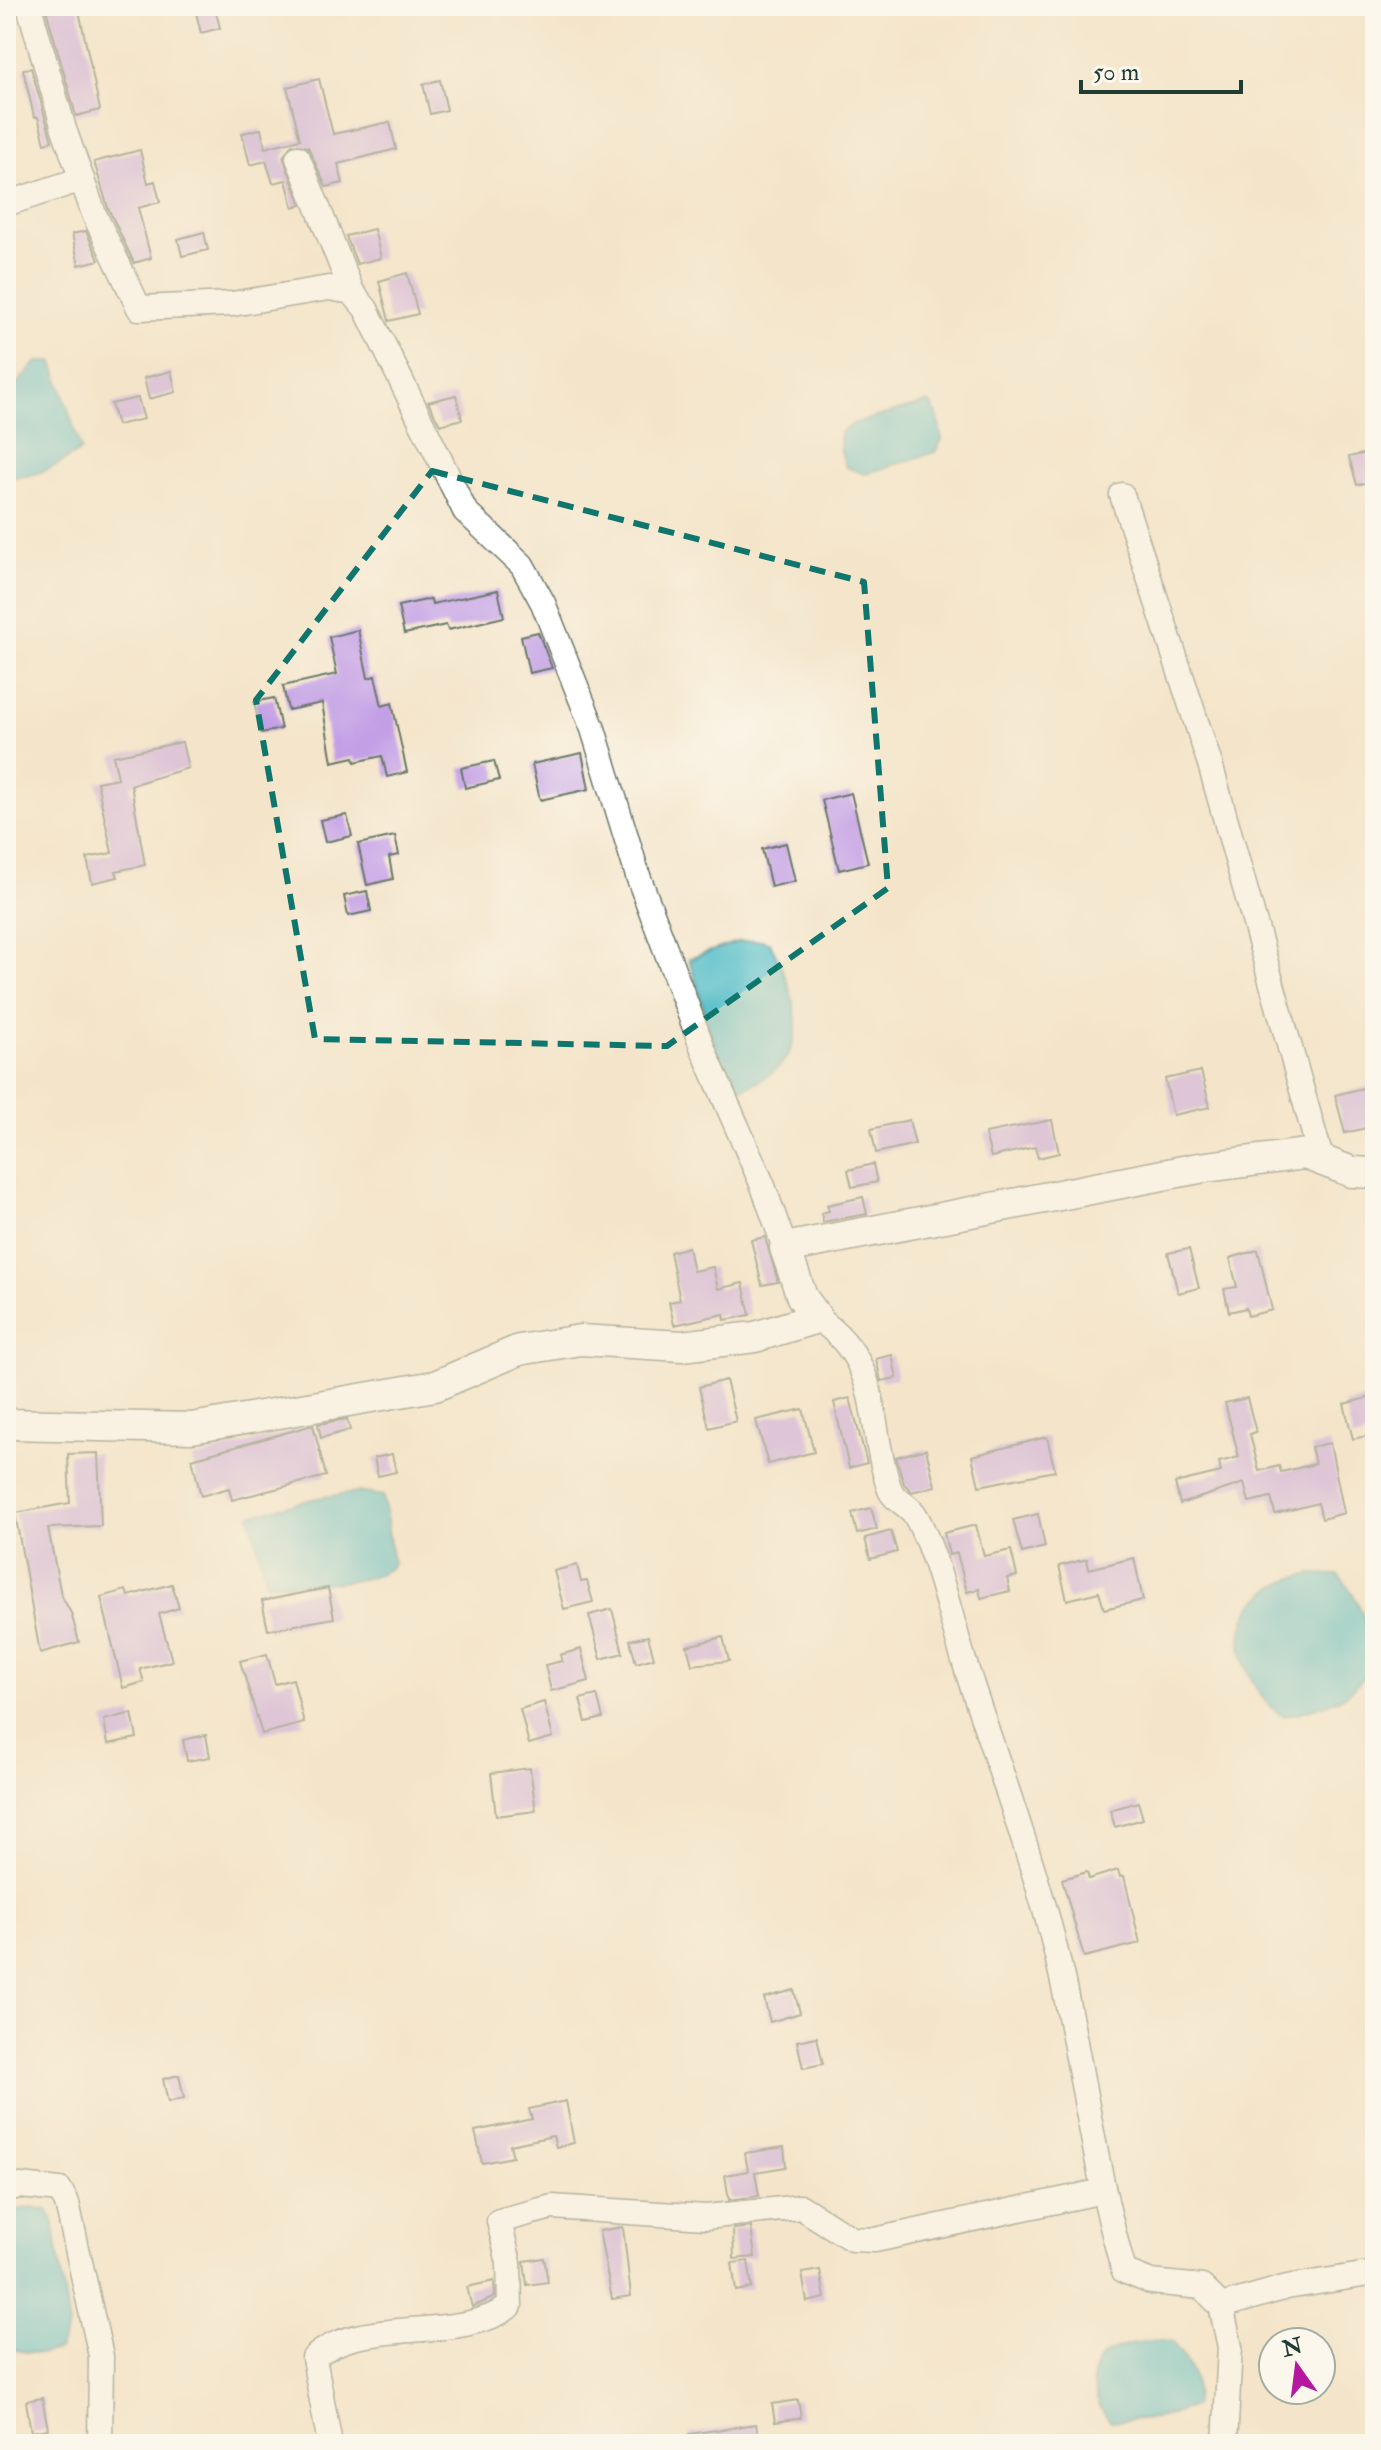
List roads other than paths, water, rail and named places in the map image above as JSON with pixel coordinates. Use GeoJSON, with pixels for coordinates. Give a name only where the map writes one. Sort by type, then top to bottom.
{"type":"FeatureCollection","features":[{"type":"Feature","properties":{"kind":"street"},"geometry":{"type":"LineString","coordinates":[[29,6],[64,129],[82,179],[139,308],[232,304],[329,288],[352,292]]}},
{"type":"Feature","properties":{"kind":"street"},"geometry":{"type":"LineString","coordinates":[[298,158],[352,292],[366,309],[465,511],[522,565],[543,603],[593,729],[638,876],[703,1049],[763,1186],[802,1297],[817,1318],[836,1331],[856,1352],[873,1409],[890,1493],[914,1513],[934,1559],[1047,1918],[1081,2069],[1103,2191],[1124,2271],[1151,2282],[1202,2287],[1221,2306],[1230,2347],[1225,2444]]}},
{"type":"Feature","properties":{"kind":"street"},"geometry":{"type":"LineString","coordinates":[[6,204],[82,179]]}},
{"type":"Feature","properties":{"kind":"street"},"geometry":{"type":"LineString","coordinates":[[1122,495],[1210,764],[1321,1158]]}},
{"type":"Feature","properties":{"kind":"street"},"geometry":{"type":"LineString","coordinates":[[785,1248],[1199,1168],[1305,1154],[1352,1172],[1375,1173]]}},
{"type":"Feature","properties":{"kind":"street"},"geometry":{"type":"LineString","coordinates":[[6,1424],[192,1428],[435,1386],[519,1350],[580,1340],[682,1346],[755,1337],[817,1318]]}},
{"type":"Feature","properties":{"kind":"street"},"geometry":{"type":"LineString","coordinates":[[6,2189],[20,2186],[60,2190],[67,2203],[101,2356],[100,2444]]}},
{"type":"Feature","properties":{"kind":"street"},"geometry":{"type":"LineString","coordinates":[[330,2444],[314,2358],[324,2349],[381,2334],[495,2318],[510,2306],[509,2263],[499,2221],[508,2216],[552,2207],[706,2217],[801,2207],[852,2239],[875,2240],[1103,2191]]}},
{"type":"Feature","properties":{"kind":"street"},"geometry":{"type":"LineString","coordinates":[[1221,2306],[1287,2287],[1375,2273]]}},
{"type":"Feature","properties":{"kind":"water"},"geometry":{"type":"Polygon","coordinates":[[[37,362],[53,362],[81,450],[35,474],[6,475],[6,395],[37,362]]]}},
{"type":"Feature","properties":{"kind":"water"},"geometry":{"type":"Polygon","coordinates":[[[929,402],[937,414],[942,440],[935,452],[865,474],[846,467],[840,448],[841,432],[855,423],[929,402]]]}},
{"type":"Feature","properties":{"kind":"water"},"geometry":{"type":"Polygon","coordinates":[[[761,940],[770,943],[791,991],[795,1034],[789,1053],[777,1069],[757,1082],[728,1092],[689,959],[737,942],[761,940]]]}},
{"type":"Feature","properties":{"kind":"water"},"geometry":{"type":"Polygon","coordinates":[[[357,1492],[383,1496],[393,1564],[384,1572],[353,1581],[266,1583],[250,1515],[317,1498],[357,1492]]]}},
{"type":"Feature","properties":{"kind":"water"},"geometry":{"type":"Polygon","coordinates":[[[1313,1574],[1338,1575],[1353,1594],[1363,1615],[1373,1661],[1357,1685],[1336,1700],[1284,1716],[1263,1698],[1249,1674],[1241,1637],[1244,1621],[1263,1595],[1277,1585],[1313,1574]]]}},
{"type":"Feature","properties":{"kind":"water"},"geometry":{"type":"Polygon","coordinates":[[[32,2207],[48,2210],[53,2220],[69,2326],[58,2350],[42,2354],[6,2349],[6,2212],[32,2207]]]}},
{"type":"Feature","properties":{"kind":"water"},"geometry":{"type":"Polygon","coordinates":[[[1158,2340],[1173,2343],[1188,2365],[1196,2388],[1194,2406],[1158,2418],[1110,2421],[1097,2400],[1094,2373],[1097,2363],[1113,2350],[1158,2340]]]}}]}
